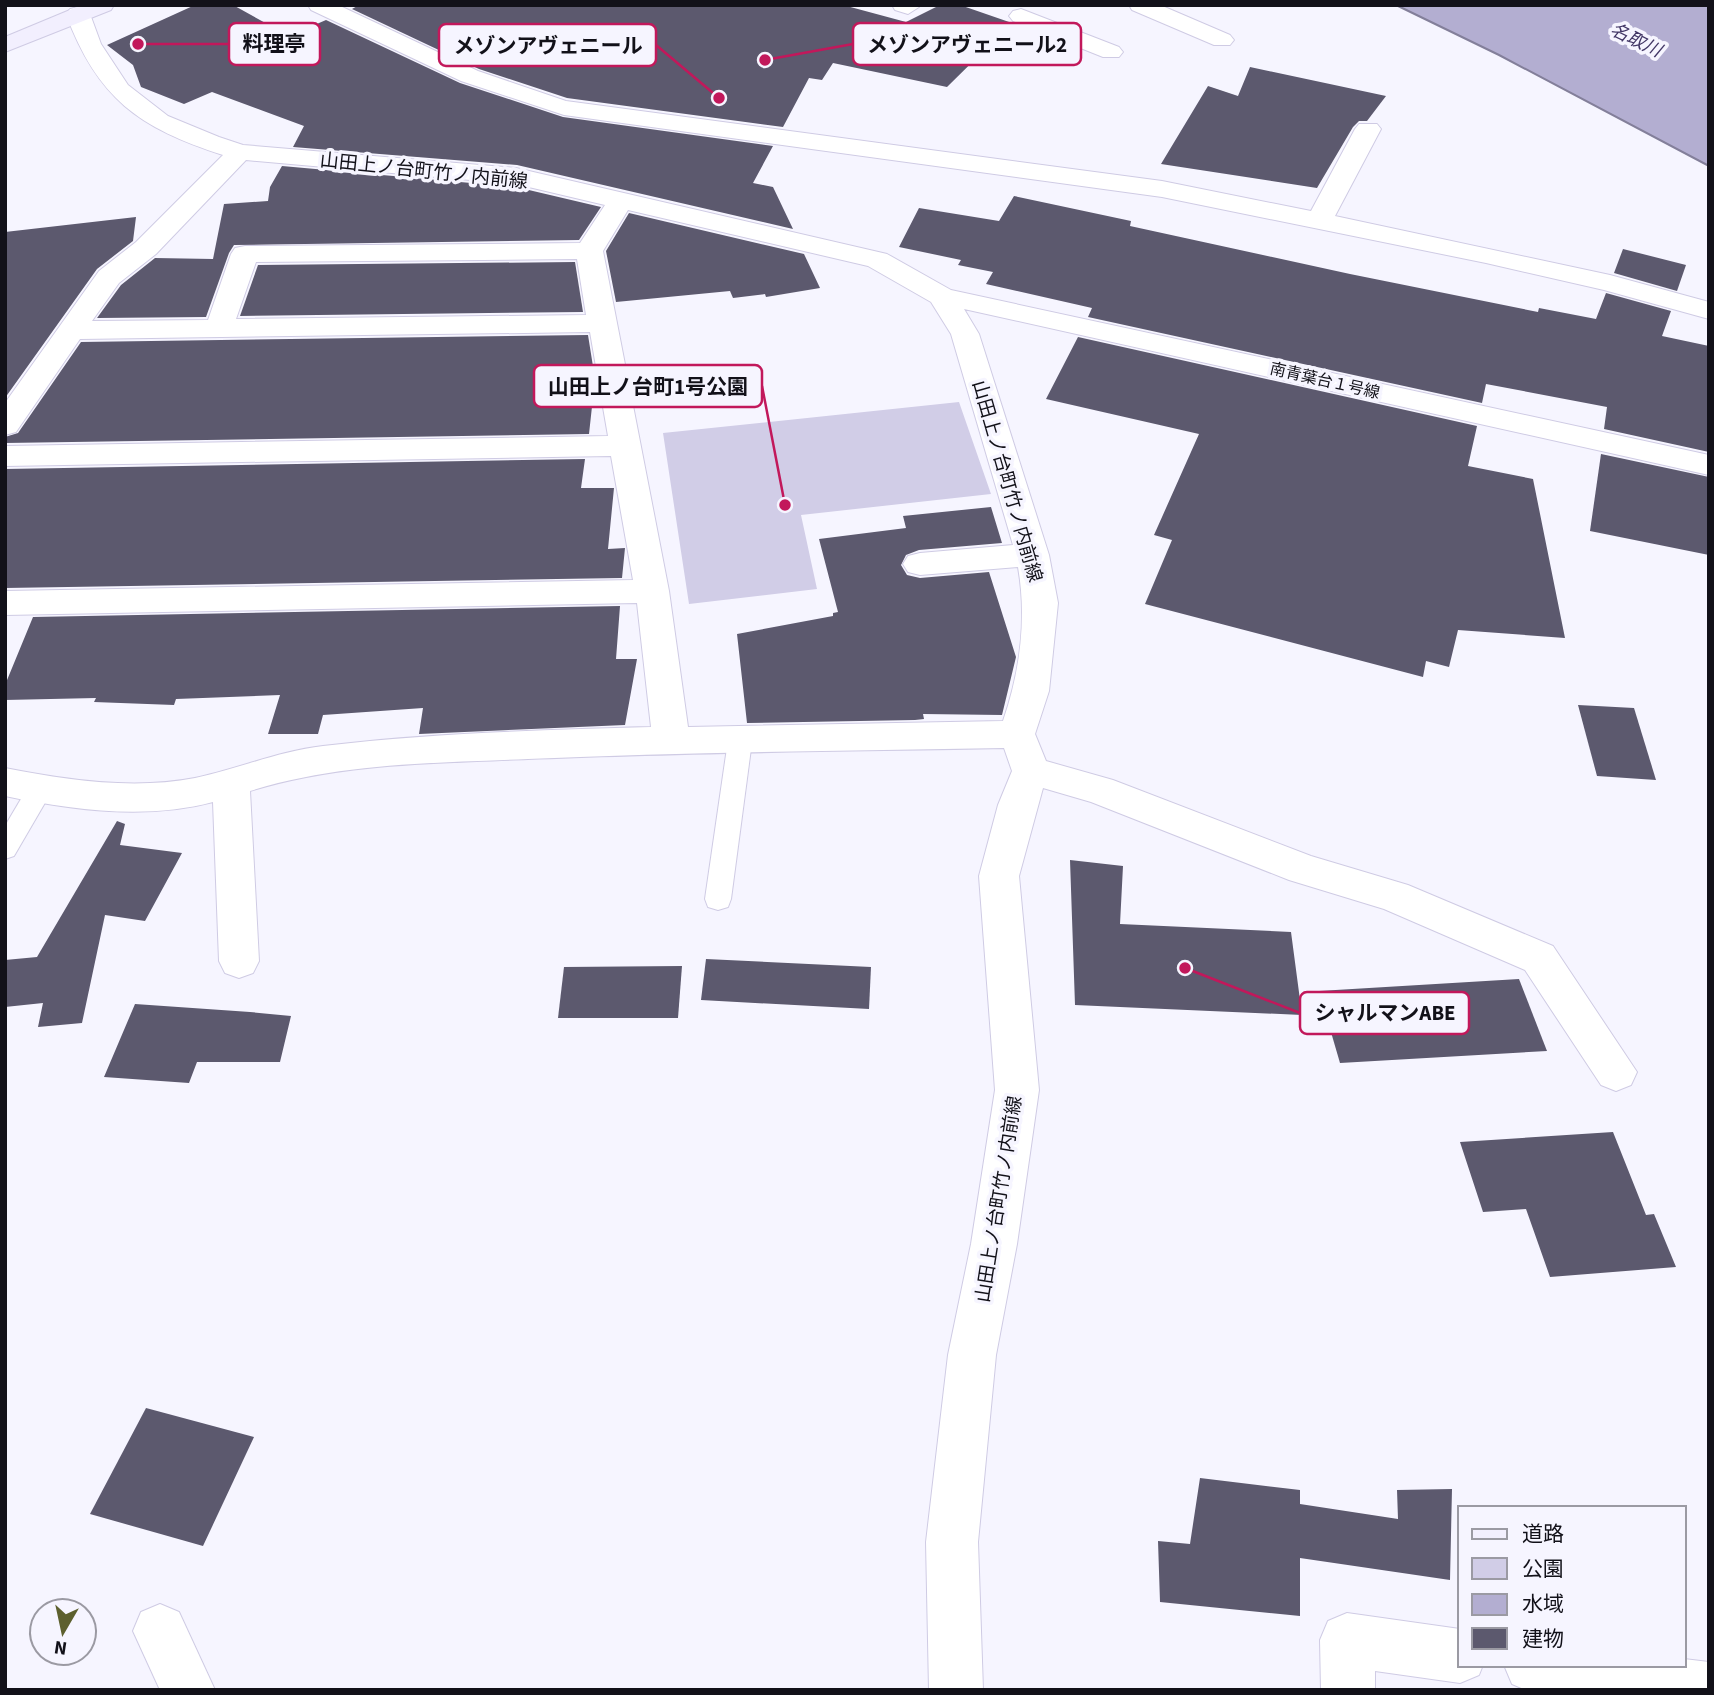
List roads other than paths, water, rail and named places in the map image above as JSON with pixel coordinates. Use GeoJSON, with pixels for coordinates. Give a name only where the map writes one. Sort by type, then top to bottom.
{"type":"FeatureCollection","features":[{"type":"Feature","properties":{"kind":"street"},"geometry":{"type":"LineString","coordinates":[[1140,5],[1222,40]]}},
{"type":"Feature","properties":{"kind":"street"},"geometry":{"type":"LineString","coordinates":[[331,7],[486,83],[523,98],[564,108],[1162,189],[1610,283],[1709,311]]}},
{"type":"Feature","properties":{"kind":"street"},"geometry":{"type":"LineString","coordinates":[[5,45],[85,8]]}},
{"type":"Feature","properties":{"kind":"street","name":"山田上ノ台町竹ノ内前線"},"geometry":{"type":"LineString","coordinates":[[85,8],[95,58],[131,105],[168,127],[240,152],[516,176],[877,260],[942,296],[965,334],[1032,555],[1041,603],[1031,691],[1017,734]]}},
{"type":"Feature","properties":{"kind":"street"},"geometry":{"type":"LineString","coordinates":[[1021,15],[1111,52]]}},
{"type":"Feature","properties":{"kind":"street"},"geometry":{"type":"LineString","coordinates":[[1319,221],[1368,129]]}},
{"type":"Feature","properties":{"kind":"street"},"geometry":{"type":"LineString","coordinates":[[6,422],[109,277],[146,248],[240,152]]}},
{"type":"Feature","properties":{"kind":"street"},"geometry":{"type":"LineString","coordinates":[[621,200],[589,251],[652,591],[671,739]]}},
{"type":"Feature","properties":{"kind":"street"},"geometry":{"type":"LineString","coordinates":[[219,328],[245,254],[589,251]]}},
{"type":"Feature","properties":{"kind":"street","name":"南青葉台１号線"},"geometry":{"type":"LineString","coordinates":[[942,296],[1709,465]]}},
{"type":"Feature","properties":{"kind":"street"},"geometry":{"type":"LineString","coordinates":[[70,330],[601,323]]}},
{"type":"Feature","properties":{"kind":"street"},"geometry":{"type":"LineString","coordinates":[[5,456],[625,446]]}},
{"type":"Feature","properties":{"kind":"street"},"geometry":{"type":"LineString","coordinates":[[920,564],[1032,555]]}},
{"type":"Feature","properties":{"kind":"street"},"geometry":{"type":"LineString","coordinates":[[5,603],[236,600],[330,594],[652,591]]}},
{"type":"Feature","properties":{"kind":"street"},"geometry":{"type":"LineString","coordinates":[[5,782],[74,795],[176,795],[232,784],[306,762],[407,752],[671,739],[740,741],[1017,734],[1031,771],[1100,790],[1303,869],[1394,895],[1539,958],[1616,1072]]}},
{"type":"Feature","properties":{"kind":"street","name":"山田上ノ台町竹ノ内前線"},"geometry":{"type":"LineString","coordinates":[[956,1690],[952,1542],[972,1355],[994,1244],[1017,1090],[999,876],[1017,805],[1031,771]]}},
{"type":"Feature","properties":{"kind":"street"},"geometry":{"type":"LineString","coordinates":[[232,784],[239,961]]}},
{"type":"Feature","properties":{"kind":"street"},"geometry":{"type":"LineString","coordinates":[[160,1631],[188,1690]]}},
{"type":"Feature","properties":{"kind":"street"},"geometry":{"type":"LineString","coordinates":[[1348,1690],[1347,1640],[1458,1656]]}},
{"type":"Feature","properties":{"kind":"street"},"geometry":{"type":"LineString","coordinates":[[1546,1667],[1709,1689]]}},
{"type":"Feature","properties":{"kind":"lane"},"geometry":{"type":"LineString","coordinates":[[718,899],[740,741]]}},
{"type":"Feature","properties":{"kind":"lane"},"geometry":{"type":"LineString","coordinates":[[5,849],[40,789]]}},
{"type":"Feature","properties":{"kind":"water","name":"名取川"},"geometry":{"type":"Polygon","coordinates":[[[1396,5],[1709,5],[1709,166],[1499,55],[1396,5]]]}},
{"type":"Feature","properties":{"kind":"place","name":"料理亭"},"geometry":{"type":"Point","coordinates":[138,44]}},
{"type":"Feature","properties":{"kind":"place","name":"メゾンアヴェニール2"},"geometry":{"type":"Point","coordinates":[765,60]}},
{"type":"Feature","properties":{"kind":"place","name":"メゾンアヴェニール"},"geometry":{"type":"Point","coordinates":[719,98]}},
{"type":"Feature","properties":{"kind":"place","name":"山田上ノ台町1号公園"},"geometry":{"type":"Point","coordinates":[785,505]}},
{"type":"Feature","properties":{"kind":"place","name":"シャルマンABE"},"geometry":{"type":"Point","coordinates":[1185,968]}}]}
